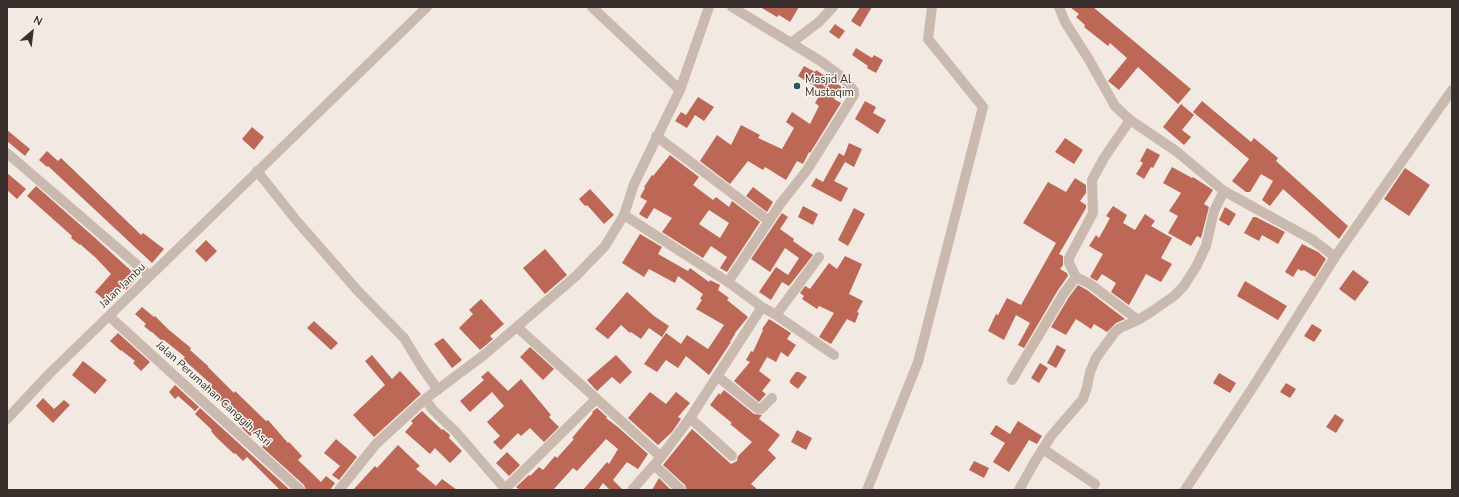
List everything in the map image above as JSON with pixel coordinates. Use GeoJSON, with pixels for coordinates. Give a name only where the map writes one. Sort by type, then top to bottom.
{"type":"FeatureCollection","features":[{"type":"Feature","properties":{"kind":"street","name":"Jalan Jambu"},"geometry":{"type":"LineString","coordinates":[[7,419],[49,374],[213,215],[256,171],[427,7]]}},
{"type":"Feature","properties":{"kind":"street"},"geometry":{"type":"LineString","coordinates":[[592,7],[680,90]]}},
{"type":"Feature","properties":{"kind":"street"},"geometry":{"type":"LineString","coordinates":[[339,490],[376,444],[424,399],[484,355],[576,276],[605,246],[624,215],[634,184],[656,136],[680,90],[708,7]]}},
{"type":"Feature","properties":{"kind":"street"},"geometry":{"type":"LineString","coordinates":[[728,282],[780,203],[807,170],[854,95],[854,91],[843,78],[822,62],[732,7]]}},
{"type":"Feature","properties":{"kind":"street"},"geometry":{"type":"LineString","coordinates":[[791,43],[819,22],[833,7]]}},
{"type":"Feature","properties":{"kind":"street"},"geometry":{"type":"LineString","coordinates":[[867,490],[918,362],[983,107],[928,39],[932,7]]}},
{"type":"Feature","properties":{"kind":"street"},"geometry":{"type":"LineString","coordinates":[[1059,7],[1065,22],[1088,58],[1115,106],[1130,120],[1176,151],[1224,191],[1313,240],[1335,257]]}},
{"type":"Feature","properties":{"kind":"street"},"geometry":{"type":"LineString","coordinates":[[1185,490],[1253,387],[1335,257],[1452,90]]}},
{"type":"Feature","properties":{"kind":"street"},"geometry":{"type":"LineString","coordinates":[[1130,120],[1104,158],[1092,180],[1093,213],[1069,258],[1069,263],[1076,277],[1090,284],[1138,320]]}},
{"type":"Feature","properties":{"kind":"street"},"geometry":{"type":"LineString","coordinates":[[656,136],[769,221]]}},
{"type":"Feature","properties":{"kind":"street"},"geometry":{"type":"LineString","coordinates":[[7,153],[150,276]]}},
{"type":"Feature","properties":{"kind":"street"},"geometry":{"type":"LineString","coordinates":[[256,171],[337,267],[404,338],[438,390]]}},
{"type":"Feature","properties":{"kind":"street"},"geometry":{"type":"LineString","coordinates":[[1019,490],[1052,436],[1083,399],[1090,372],[1104,346],[1115,332],[1120,328],[1138,320],[1174,296],[1183,287],[1196,267],[1206,246],[1213,215],[1224,191]]}},
{"type":"Feature","properties":{"kind":"street"},"geometry":{"type":"LineString","coordinates":[[624,215],[728,282],[834,356]]}},
{"type":"Feature","properties":{"kind":"street"},"geometry":{"type":"LineString","coordinates":[[776,315],[819,257]]}},
{"type":"Feature","properties":{"kind":"street"},"geometry":{"type":"LineString","coordinates":[[1012,380],[1064,293],[1076,277]]}},
{"type":"Feature","properties":{"kind":"street"},"geometry":{"type":"LineString","coordinates":[[632,490],[661,457],[690,418],[762,307]]}},
{"type":"Feature","properties":{"kind":"street","name":"Jalan Perumahan Canggih Asri"},"geometry":{"type":"LineString","coordinates":[[109,316],[300,490]]}},
{"type":"Feature","properties":{"kind":"street"},"geometry":{"type":"LineString","coordinates":[[517,327],[661,457]]}},
{"type":"Feature","properties":{"kind":"street"},"geometry":{"type":"LineString","coordinates":[[717,376],[758,409],[761,409],[772,398]]}},
{"type":"Feature","properties":{"kind":"street"},"geometry":{"type":"LineString","coordinates":[[424,399],[437,415],[455,431],[506,490],[596,399]]}},
{"type":"Feature","properties":{"kind":"street"},"geometry":{"type":"LineString","coordinates":[[690,418],[732,456]]}},
{"type":"Feature","properties":{"kind":"street"},"geometry":{"type":"LineString","coordinates":[[1043,449],[1095,484]]}},
{"type":"Feature","properties":{"kind":"street"},"geometry":{"type":"LineString","coordinates":[[654,465],[681,490]]}},
{"type":"Feature","properties":{"kind":"building"},"geometry":{"type":"Polygon","coordinates":[[[760,7],[799,7],[790,22],[779,15],[777,17],[760,7]]]}},
{"type":"Feature","properties":{"kind":"building"},"geometry":{"type":"Polygon","coordinates":[[[860,7],[872,7],[860,27],[851,21],[860,7]]]}},
{"type":"Feature","properties":{"kind":"building"},"geometry":{"type":"Polygon","coordinates":[[[1070,7],[1093,7],[1191,89],[1178,104],[1138,67],[1119,90],[1108,81],[1127,58],[1110,43],[1108,46],[1084,27],[1085,25],[1076,17],[1079,14],[1070,7]]]}},
{"type":"Feature","properties":{"kind":"building"},"geometry":{"type":"Polygon","coordinates":[[[835,24],[845,31],[839,39],[829,32],[835,24]]]}},
{"type":"Feature","properties":{"kind":"building"},"geometry":{"type":"Polygon","coordinates":[[[856,48],[872,58],[874,55],[883,60],[876,73],[867,68],[868,66],[852,55],[856,48]]]}},
{"type":"Feature","properties":{"kind":"building"},"geometry":{"type":"Polygon","coordinates":[[[804,66],[815,72],[816,70],[842,87],[834,99],[841,103],[810,153],[809,152],[803,164],[797,161],[786,180],[765,167],[763,170],[748,161],[730,184],[700,161],[717,135],[731,145],[741,125],[760,135],[758,138],[782,149],[794,128],[786,122],[792,112],[810,124],[819,106],[815,103],[822,91],[798,76],[804,66]]]}},
{"type":"Feature","properties":{"kind":"building"},"geometry":{"type":"Polygon","coordinates":[[[698,97],[714,107],[704,121],[695,115],[687,128],[675,121],[681,112],[686,115],[698,97]]]}},
{"type":"Feature","properties":{"kind":"building"},"geometry":{"type":"Polygon","coordinates":[[[865,101],[876,107],[873,113],[886,120],[878,134],[855,119],[865,101]]]}},
{"type":"Feature","properties":{"kind":"building"},"geometry":{"type":"Polygon","coordinates":[[[1202,101],[1251,142],[1254,138],[1278,158],[1276,161],[1348,226],[1339,239],[1283,189],[1270,206],[1262,200],[1273,181],[1261,174],[1250,192],[1246,192],[1232,181],[1249,159],[1193,112],[1202,101]]]}},
{"type":"Feature","properties":{"kind":"building"},"geometry":{"type":"Polygon","coordinates":[[[1181,104],[1194,115],[1182,130],[1191,137],[1184,145],[1163,127],[1181,104]]]}},
{"type":"Feature","properties":{"kind":"building"},"geometry":{"type":"Polygon","coordinates":[[[252,127],[264,137],[254,150],[242,139],[252,127]]]}},
{"type":"Feature","properties":{"kind":"building"},"geometry":{"type":"Polygon","coordinates":[[[7,130],[30,149],[25,156],[7,141],[7,130]]]}},
{"type":"Feature","properties":{"kind":"building"},"geometry":{"type":"Polygon","coordinates":[[[1065,138],[1083,150],[1074,164],[1055,152],[1065,138]]]}},
{"type":"Feature","properties":{"kind":"building"},"geometry":{"type":"Polygon","coordinates":[[[849,143],[862,149],[854,167],[845,162],[834,181],[848,188],[841,202],[811,186],[816,178],[823,182],[839,153],[844,156],[849,143]]]}},
{"type":"Feature","properties":{"kind":"building"},"geometry":{"type":"Polygon","coordinates":[[[1147,148],[1160,155],[1153,168],[1151,167],[1144,179],[1136,174],[1143,163],[1140,161],[1147,148]]]}},
{"type":"Feature","properties":{"kind":"building"},"geometry":{"type":"Polygon","coordinates":[[[47,151],[58,161],[61,158],[141,235],[143,233],[164,249],[152,263],[48,166],[47,167],[39,160],[47,151]]]}},
{"type":"Feature","properties":{"kind":"building"},"geometry":{"type":"Polygon","coordinates":[[[670,155],[699,177],[693,185],[713,200],[716,197],[729,207],[732,201],[760,222],[727,272],[720,268],[727,257],[711,246],[703,258],[662,232],[672,218],[654,208],[647,219],[639,214],[647,201],[640,197],[645,188],[644,187],[652,175],[653,176],[670,155]],[[709,210],[699,224],[720,238],[729,223],[709,210]]]}},
{"type":"Feature","properties":{"kind":"building"},"geometry":{"type":"Polygon","coordinates":[[[1172,167],[1192,178],[1193,177],[1213,190],[1204,204],[1209,207],[1201,238],[1197,236],[1191,246],[1168,233],[1178,216],[1169,211],[1181,193],[1163,183],[1172,167]]]}},
{"type":"Feature","properties":{"kind":"building"},"geometry":{"type":"Polygon","coordinates":[[[1405,168],[1430,185],[1409,216],[1384,199],[1405,168]]]}},
{"type":"Feature","properties":{"kind":"building"},"geometry":{"type":"Polygon","coordinates":[[[7,173],[26,189],[17,199],[7,190],[7,173]]]}},
{"type":"Feature","properties":{"kind":"building"},"geometry":{"type":"Polygon","coordinates":[[[1075,178],[1086,185],[1086,193],[1080,201],[1086,205],[1086,208],[1059,254],[1063,256],[1063,265],[1060,269],[1067,273],[1068,276],[1058,290],[1024,348],[1018,345],[1030,323],[1016,315],[1004,340],[988,331],[996,314],[998,315],[1007,298],[1021,305],[1056,243],[1023,223],[1048,182],[1066,192],[1075,178]]]}},
{"type":"Feature","properties":{"kind":"building"},"geometry":{"type":"Polygon","coordinates":[[[36,186],[138,277],[126,290],[122,287],[108,303],[95,292],[111,274],[96,258],[71,238],[72,236],[27,196],[36,186]]]}},
{"type":"Feature","properties":{"kind":"building"},"geometry":{"type":"Polygon","coordinates":[[[753,187],[773,202],[767,212],[746,196],[753,187]]]}},
{"type":"Feature","properties":{"kind":"building"},"geometry":{"type":"Polygon","coordinates":[[[590,189],[614,215],[604,224],[587,205],[585,206],[579,199],[590,189]]]}},
{"type":"Feature","properties":{"kind":"building"},"geometry":{"type":"Polygon","coordinates":[[[803,206],[818,214],[813,225],[798,217],[803,206]]]}},
{"type":"Feature","properties":{"kind":"building"},"geometry":{"type":"Polygon","coordinates":[[[1113,206],[1127,215],[1123,223],[1135,230],[1145,214],[1155,221],[1151,226],[1172,238],[1161,258],[1172,264],[1161,282],[1146,274],[1129,305],[1111,292],[1116,283],[1102,274],[1097,281],[1090,277],[1103,254],[1089,246],[1096,235],[1099,238],[1110,218],[1106,216],[1113,206]]]}},
{"type":"Feature","properties":{"kind":"building"},"geometry":{"type":"Polygon","coordinates":[[[1225,207],[1236,214],[1229,226],[1219,220],[1225,207]]]}},
{"type":"Feature","properties":{"kind":"building"},"geometry":{"type":"Polygon","coordinates":[[[854,208],[865,214],[848,246],[838,240],[854,208]]]}},
{"type":"Feature","properties":{"kind":"building"},"geometry":{"type":"Polygon","coordinates":[[[782,213],[788,217],[780,229],[794,239],[793,241],[813,255],[789,286],[782,282],[771,300],[759,292],[776,267],[788,275],[799,258],[785,248],[770,272],[751,259],[782,213]]]}},
{"type":"Feature","properties":{"kind":"building"},"geometry":{"type":"Polygon","coordinates":[[[1253,217],[1256,217],[1285,232],[1278,244],[1262,235],[1259,241],[1244,233],[1253,217]]]}},
{"type":"Feature","properties":{"kind":"building"},"geometry":{"type":"Polygon","coordinates":[[[640,234],[662,247],[658,254],[688,271],[690,268],[709,282],[710,280],[720,285],[718,290],[729,298],[727,300],[748,317],[735,333],[731,342],[709,375],[686,356],[678,368],[666,360],[657,372],[644,364],[666,333],[681,344],[687,335],[708,349],[724,325],[696,309],[702,300],[700,299],[703,294],[678,276],[675,283],[649,269],[644,277],[622,263],[640,234]]]}},
{"type":"Feature","properties":{"kind":"building"},"geometry":{"type":"Polygon","coordinates":[[[206,240],[217,251],[206,262],[195,251],[206,240]]]}},
{"type":"Feature","properties":{"kind":"building"},"geometry":{"type":"Polygon","coordinates":[[[1302,244],[1318,252],[1326,259],[1315,277],[1304,270],[1302,271],[1298,269],[1293,277],[1285,272],[1302,244]]]}},
{"type":"Feature","properties":{"kind":"building"},"geometry":{"type":"Polygon","coordinates":[[[545,249],[567,275],[545,294],[523,268],[545,249]]]}},
{"type":"Feature","properties":{"kind":"building"},"geometry":{"type":"Polygon","coordinates":[[[845,256],[862,264],[849,294],[863,301],[857,312],[859,313],[855,323],[847,319],[831,344],[819,337],[834,313],[819,306],[817,309],[802,299],[804,296],[800,293],[805,286],[810,289],[829,263],[837,269],[845,256]]]}},
{"type":"Feature","properties":{"kind":"building"},"geometry":{"type":"Polygon","coordinates":[[[1353,270],[1369,282],[1355,301],[1339,289],[1353,270]]]}},
{"type":"Feature","properties":{"kind":"building"},"geometry":{"type":"Polygon","coordinates":[[[1245,281],[1287,306],[1278,320],[1237,296],[1245,281]]]}},
{"type":"Feature","properties":{"kind":"building"},"geometry":{"type":"Polygon","coordinates":[[[1078,285],[1087,290],[1125,319],[1116,323],[1107,332],[1094,324],[1091,329],[1076,319],[1066,335],[1051,327],[1078,285]]]}},
{"type":"Feature","properties":{"kind":"building"},"geometry":{"type":"Polygon","coordinates":[[[627,292],[654,316],[669,326],[662,337],[649,328],[641,339],[631,332],[630,333],[621,325],[608,339],[595,329],[627,292]]]}},
{"type":"Feature","properties":{"kind":"building"},"geometry":{"type":"Polygon","coordinates":[[[481,299],[504,324],[490,336],[493,339],[480,350],[459,328],[473,314],[469,310],[481,299]]]}},
{"type":"Feature","properties":{"kind":"building"},"geometry":{"type":"Polygon","coordinates":[[[142,307],[154,317],[155,316],[191,348],[190,350],[234,393],[235,391],[266,421],[268,420],[288,443],[289,442],[302,456],[298,460],[321,482],[326,476],[335,483],[330,490],[306,490],[304,485],[262,447],[267,442],[256,430],[250,436],[242,428],[244,426],[208,388],[212,385],[183,359],[185,357],[164,340],[163,342],[144,326],[146,324],[135,314],[142,307]]]}},
{"type":"Feature","properties":{"kind":"building"},"geometry":{"type":"Polygon","coordinates":[[[769,319],[791,333],[787,339],[796,345],[788,357],[781,352],[776,362],[767,357],[759,371],[771,380],[762,391],[766,394],[759,402],[734,381],[750,362],[746,360],[751,351],[753,352],[763,330],[762,329],[769,319]]]}},
{"type":"Feature","properties":{"kind":"building"},"geometry":{"type":"Polygon","coordinates":[[[314,321],[338,343],[331,350],[307,328],[314,321]]]}},
{"type":"Feature","properties":{"kind":"building"},"geometry":{"type":"Polygon","coordinates":[[[1312,324],[1322,330],[1314,342],[1304,336],[1312,324]]]}},
{"type":"Feature","properties":{"kind":"building"},"geometry":{"type":"Polygon","coordinates":[[[118,333],[150,362],[141,371],[133,363],[135,361],[110,341],[118,333]]]}},
{"type":"Feature","properties":{"kind":"building"},"geometry":{"type":"Polygon","coordinates":[[[443,338],[462,360],[452,368],[434,344],[443,338]]]}},
{"type":"Feature","properties":{"kind":"building"},"geometry":{"type":"Polygon","coordinates":[[[1057,345],[1066,350],[1056,368],[1047,363],[1057,345]]]}},
{"type":"Feature","properties":{"kind":"building"},"geometry":{"type":"Polygon","coordinates":[[[530,347],[554,369],[543,380],[520,357],[530,347]]]}},
{"type":"Feature","properties":{"kind":"building"},"geometry":{"type":"Polygon","coordinates":[[[372,355],[392,379],[400,371],[421,394],[374,437],[353,415],[385,385],[365,361],[372,355]]]}},
{"type":"Feature","properties":{"kind":"building"},"geometry":{"type":"Polygon","coordinates":[[[616,355],[632,372],[620,384],[612,377],[597,391],[587,380],[616,355]]]}},
{"type":"Feature","properties":{"kind":"building"},"geometry":{"type":"Polygon","coordinates":[[[83,361],[107,380],[95,394],[72,375],[83,361]]]}},
{"type":"Feature","properties":{"kind":"building"},"geometry":{"type":"Polygon","coordinates":[[[1040,363],[1048,368],[1039,383],[1031,378],[1040,363]]]}},
{"type":"Feature","properties":{"kind":"building"},"geometry":{"type":"Polygon","coordinates":[[[488,371],[508,391],[521,379],[551,415],[549,417],[559,427],[544,442],[530,428],[521,436],[518,433],[501,450],[493,442],[500,436],[487,422],[504,406],[492,392],[470,412],[460,401],[484,380],[481,377],[488,371]]]}},
{"type":"Feature","properties":{"kind":"building"},"geometry":{"type":"Polygon","coordinates":[[[796,372],[799,372],[807,377],[798,389],[790,383],[790,380],[796,372]]]}},
{"type":"Feature","properties":{"kind":"building"},"geometry":{"type":"Polygon","coordinates":[[[1219,373],[1236,383],[1230,393],[1213,383],[1219,373]]]}},
{"type":"Feature","properties":{"kind":"building"},"geometry":{"type":"Polygon","coordinates":[[[1286,383],[1296,389],[1290,398],[1280,392],[1286,383]]]}},
{"type":"Feature","properties":{"kind":"building"},"geometry":{"type":"Polygon","coordinates":[[[175,385],[199,407],[195,411],[178,396],[175,399],[169,392],[175,385]]]}},
{"type":"Feature","properties":{"kind":"building"},"geometry":{"type":"Polygon","coordinates":[[[724,390],[754,414],[762,415],[759,419],[780,435],[768,450],[776,458],[751,484],[758,490],[687,490],[685,485],[663,465],[692,429],[731,464],[737,461],[738,456],[752,442],[710,405],[719,393],[720,395],[724,390]]]}},
{"type":"Feature","properties":{"kind":"building"},"geometry":{"type":"Polygon","coordinates":[[[650,392],[666,404],[676,392],[690,403],[678,417],[681,419],[672,432],[658,445],[628,418],[650,392]]]}},
{"type":"Feature","properties":{"kind":"building"},"geometry":{"type":"Polygon","coordinates":[[[43,398],[54,409],[64,400],[70,405],[53,423],[36,406],[43,398]]]}},
{"type":"Feature","properties":{"kind":"building"},"geometry":{"type":"Polygon","coordinates":[[[200,408],[290,490],[280,490],[247,457],[243,461],[235,453],[234,454],[195,414],[200,408]]]}},
{"type":"Feature","properties":{"kind":"building"},"geometry":{"type":"Polygon","coordinates":[[[597,408],[607,417],[606,418],[648,454],[638,469],[627,462],[613,480],[623,490],[610,490],[603,483],[598,490],[583,490],[607,462],[609,464],[618,449],[606,439],[577,471],[573,468],[553,490],[520,490],[516,487],[539,467],[543,470],[555,456],[557,458],[574,439],[572,438],[593,413],[592,412],[597,408]]]}},
{"type":"Feature","properties":{"kind":"building"},"geometry":{"type":"Polygon","coordinates":[[[422,411],[442,430],[443,429],[450,435],[449,438],[462,451],[450,463],[435,448],[430,454],[405,432],[413,423],[411,421],[422,411]]]}},
{"type":"Feature","properties":{"kind":"building"},"geometry":{"type":"Polygon","coordinates":[[[1335,414],[1344,420],[1336,433],[1326,427],[1335,414]]]}},
{"type":"Feature","properties":{"kind":"building"},"geometry":{"type":"Polygon","coordinates":[[[1018,421],[1042,436],[1037,444],[1029,440],[1009,472],[993,462],[1005,443],[990,434],[996,425],[1010,434],[1018,421]]]}},
{"type":"Feature","properties":{"kind":"building"},"geometry":{"type":"Polygon","coordinates":[[[797,430],[812,438],[806,450],[791,442],[797,430]]]}},
{"type":"Feature","properties":{"kind":"building"},"geometry":{"type":"Polygon","coordinates":[[[336,439],[357,457],[339,480],[332,475],[340,466],[324,453],[336,439]]]}},
{"type":"Feature","properties":{"kind":"building"},"geometry":{"type":"Polygon","coordinates":[[[398,445],[420,466],[416,469],[436,486],[442,479],[457,490],[353,490],[375,466],[377,468],[398,445]]]}},
{"type":"Feature","properties":{"kind":"building"},"geometry":{"type":"Polygon","coordinates":[[[507,452],[520,465],[509,476],[496,463],[507,452]]]}},
{"type":"Feature","properties":{"kind":"building"},"geometry":{"type":"Polygon","coordinates":[[[974,461],[989,468],[984,478],[969,470],[974,461]]]}},
{"type":"Feature","properties":{"kind":"building"},"geometry":{"type":"Polygon","coordinates":[[[659,478],[671,490],[652,490],[659,478]]]}},
{"type":"Feature","properties":{"kind":"place","name":"Masjid Al Mustaqim"},"geometry":{"type":"Point","coordinates":[797,86]}}]}
